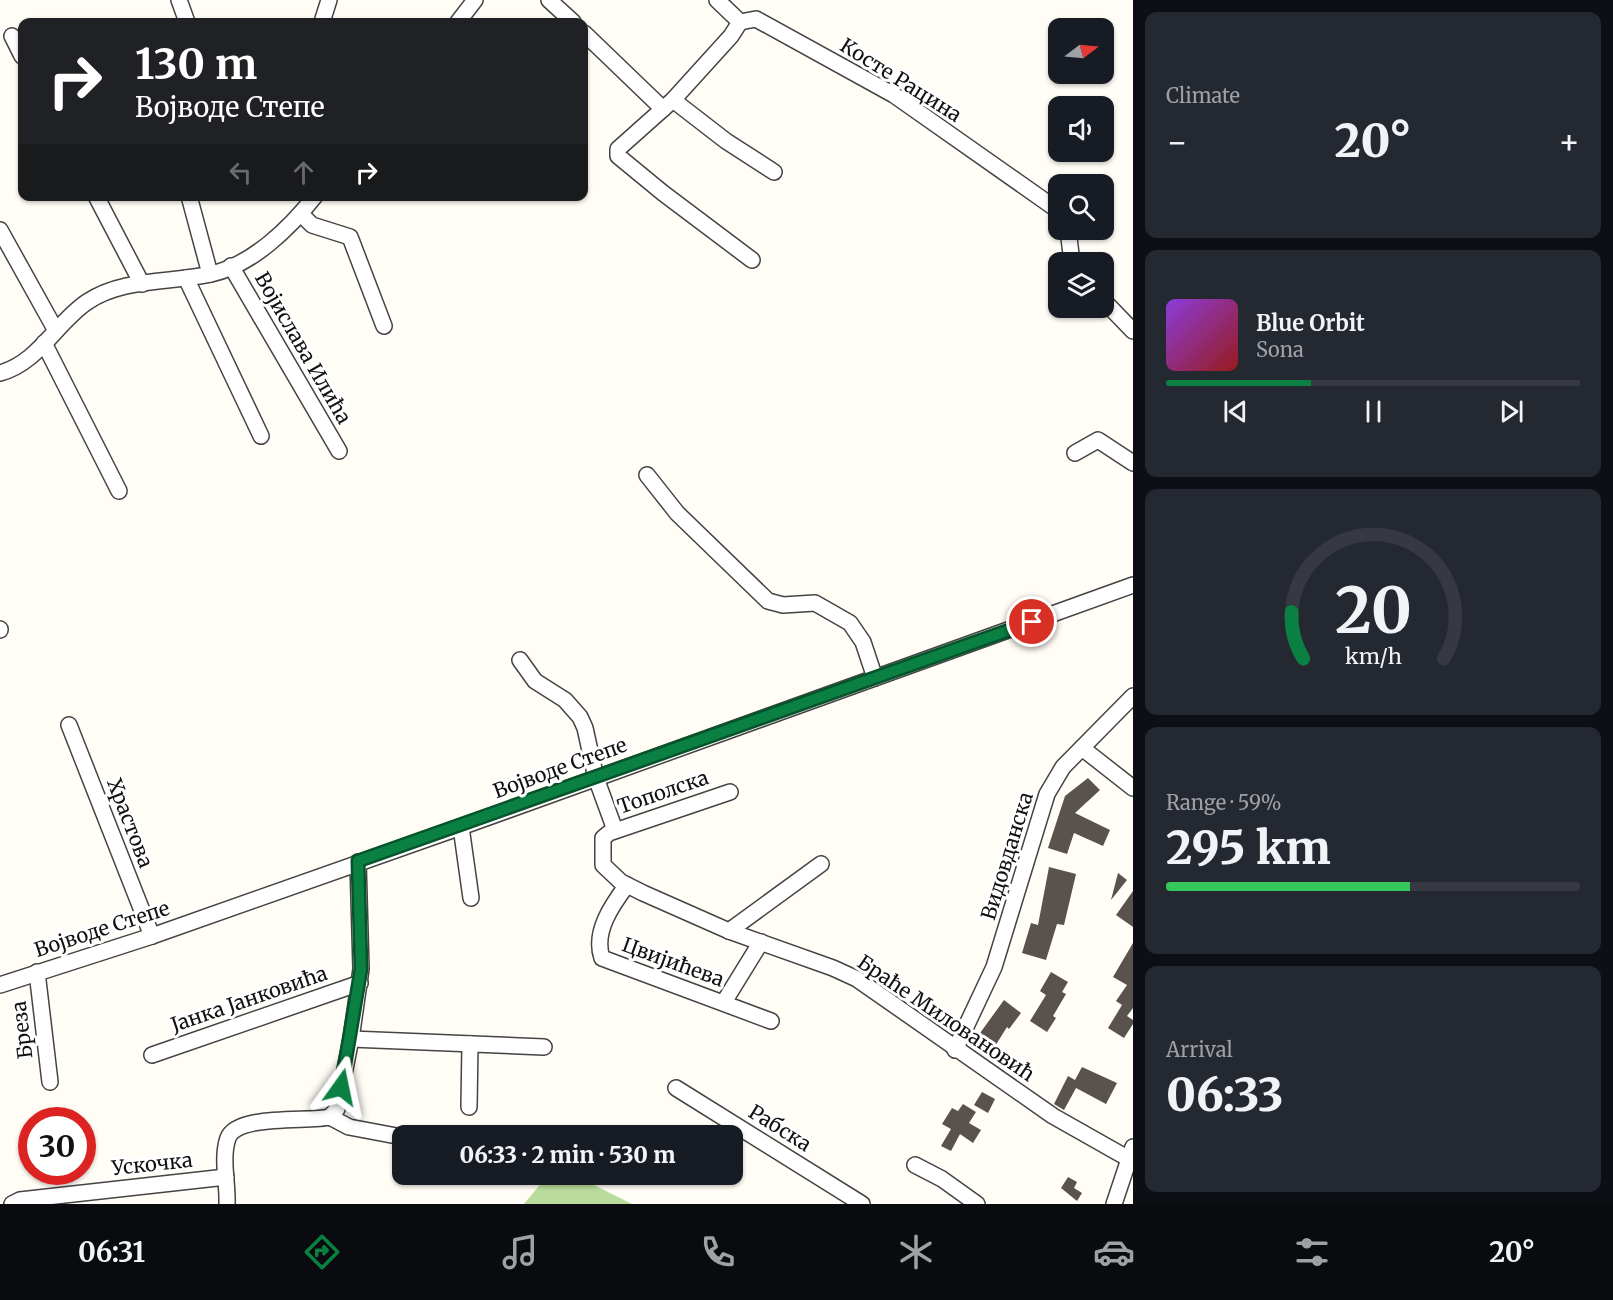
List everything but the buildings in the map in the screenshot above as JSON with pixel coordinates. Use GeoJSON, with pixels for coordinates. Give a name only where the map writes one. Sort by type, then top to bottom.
{"type":"FeatureCollection","features":[{"type":"Feature","properties":{"kind":"street"},"geometry":{"type":"LineString","coordinates":[[179,0],[185,18]]}},
{"type":"Feature","properties":{"kind":"street"},"geometry":{"type":"LineString","coordinates":[[323,18],[329,0]]}},
{"type":"Feature","properties":{"kind":"street"},"geometry":{"type":"LineString","coordinates":[[461,18],[475,0]]}},
{"type":"Feature","properties":{"kind":"street"},"geometry":{"type":"LineString","coordinates":[[549,0],[569,18]]}},
{"type":"Feature","properties":{"kind":"street"},"geometry":{"type":"LineString","coordinates":[[717,0],[740,22],[731,36],[668,105],[618,149],[618,156],[752,260]]}},
{"type":"Feature","properties":{"kind":"street","name":"Косте Рацина"},"geometry":{"type":"LineString","coordinates":[[740,22],[756,19],[894,95],[1048,203]]}},
{"type":"Feature","properties":{"kind":"street"},"geometry":{"type":"LineString","coordinates":[[12,36],[18,48]]}},
{"type":"Feature","properties":{"kind":"street"},"geometry":{"type":"LineString","coordinates":[[588,36],[668,105],[774,172]]}},
{"type":"Feature","properties":{"kind":"street"},"geometry":{"type":"LineString","coordinates":[[99,201],[142,284]]}},
{"type":"Feature","properties":{"kind":"street"},"geometry":{"type":"LineString","coordinates":[[190,201],[210,274]]}},
{"type":"Feature","properties":{"kind":"street"},"geometry":{"type":"LineString","coordinates":[[0,372],[21,363],[45,343],[55,329],[96,297],[142,284],[210,274],[231,266],[253,255],[301,214],[311,201]]}},
{"type":"Feature","properties":{"kind":"street"},"geometry":{"type":"LineString","coordinates":[[301,214],[312,225],[350,237],[384,326]]}},
{"type":"Feature","properties":{"kind":"street"},"geometry":{"type":"LineString","coordinates":[[0,230],[55,329]]}},
{"type":"Feature","properties":{"kind":"street","name":"Војислава Илића"},"geometry":{"type":"LineString","coordinates":[[231,266],[339,451]]}},
{"type":"Feature","properties":{"kind":"street"},"geometry":{"type":"LineString","coordinates":[[186,278],[261,436]]}},
{"type":"Feature","properties":{"kind":"street"},"geometry":{"type":"LineString","coordinates":[[1114,311],[1133,331]]}},
{"type":"Feature","properties":{"kind":"street"},"geometry":{"type":"LineString","coordinates":[[45,343],[119,491]]}},
{"type":"Feature","properties":{"kind":"street"},"geometry":{"type":"LineString","coordinates":[[1075,453],[1098,440],[1133,463]]}},
{"type":"Feature","properties":{"kind":"street"},"geometry":{"type":"LineString","coordinates":[[647,475],[677,513],[768,601],[783,605],[815,603],[850,623],[863,642],[875,678]]}},
{"type":"Feature","properties":{"kind":"street","name":"Војводе Степе"},"geometry":{"type":"LineString","coordinates":[[0,985],[152,936],[358,861],[461,827],[1133,585]]}},
{"type":"Feature","properties":{"kind":"street"},"geometry":{"type":"LineString","coordinates":[[520,660],[536,681],[565,700],[580,717],[585,728],[596,778],[612,832]]}},
{"type":"Feature","properties":{"kind":"street","name":"Видовданска"},"geometry":{"type":"LineString","coordinates":[[955,1050],[994,967],[1047,794],[1063,767],[1133,696]]}},
{"type":"Feature","properties":{"kind":"street","name":"Храстова"},"geometry":{"type":"LineString","coordinates":[[69,725],[152,936]]}},
{"type":"Feature","properties":{"kind":"street"},"geometry":{"type":"LineString","coordinates":[[1082,748],[1133,788]]}},
{"type":"Feature","properties":{"kind":"street","name":"Тополска"},"geometry":{"type":"LineString","coordinates":[[612,832],[730,792]]}},
{"type":"Feature","properties":{"kind":"street"},"geometry":{"type":"LineString","coordinates":[[461,827],[471,898]]}},
{"type":"Feature","properties":{"kind":"street","name":"Браће Миловановић"},"geometry":{"type":"LineString","coordinates":[[612,832],[603,838],[603,865],[627,885],[729,931],[834,968],[857,979],[955,1050],[1053,1116],[1131,1153]]}},
{"type":"Feature","properties":{"kind":"street"},"geometry":{"type":"LineString","coordinates":[[330,1118],[338,1104],[360,983],[358,861]]}},
{"type":"Feature","properties":{"kind":"street"},"geometry":{"type":"LineString","coordinates":[[729,931],[821,864]]}},
{"type":"Feature","properties":{"kind":"street","name":"Цвијићева"},"geometry":{"type":"LineString","coordinates":[[627,885],[610,909],[600,936],[602,958],[771,1021]]}},
{"type":"Feature","properties":{"kind":"street"},"geometry":{"type":"LineString","coordinates":[[724,1002],[761,942]]}},
{"type":"Feature","properties":{"kind":"street","name":"Бреза"},"geometry":{"type":"LineString","coordinates":[[37,972],[50,1082]]}},
{"type":"Feature","properties":{"kind":"street","name":"Јанка Јанковића"},"geometry":{"type":"LineString","coordinates":[[152,1055],[360,983]]}},
{"type":"Feature","properties":{"kind":"street"},"geometry":{"type":"LineString","coordinates":[[351,1040],[544,1047]]}},
{"type":"Feature","properties":{"kind":"street"},"geometry":{"type":"LineString","coordinates":[[469,1107],[470,1044]]}},
{"type":"Feature","properties":{"kind":"street","name":"Рабска"},"geometry":{"type":"LineString","coordinates":[[676,1088],[862,1204]]}},
{"type":"Feature","properties":{"kind":"street"},"geometry":{"type":"LineString","coordinates":[[226,1204],[228,1137],[238,1128],[258,1121],[330,1118],[349,1127],[392,1135]]}},
{"type":"Feature","properties":{"kind":"street"},"geometry":{"type":"LineString","coordinates":[[1114,1204],[1131,1153]]}},
{"type":"Feature","properties":{"kind":"street"},"geometry":{"type":"LineString","coordinates":[[915,1165],[942,1179],[977,1204]]}},
{"type":"Feature","properties":{"kind":"street","name":"Ускочка"},"geometry":{"type":"LineString","coordinates":[[12,1204],[20,1200],[226,1178]]}},
{"type":"Feature","properties":{"kind":"green space"},"geometry":{"type":"Polygon","coordinates":[[[540,1185],[594,1185],[632,1204],[524,1204],[540,1185]]]}},
{"type":"Feature","properties":{"kind":"route"},"geometry":{"type":"LineString","coordinates":[[341,1087],[360,983],[358,861],[461,827],[1032,622]]}}]}
